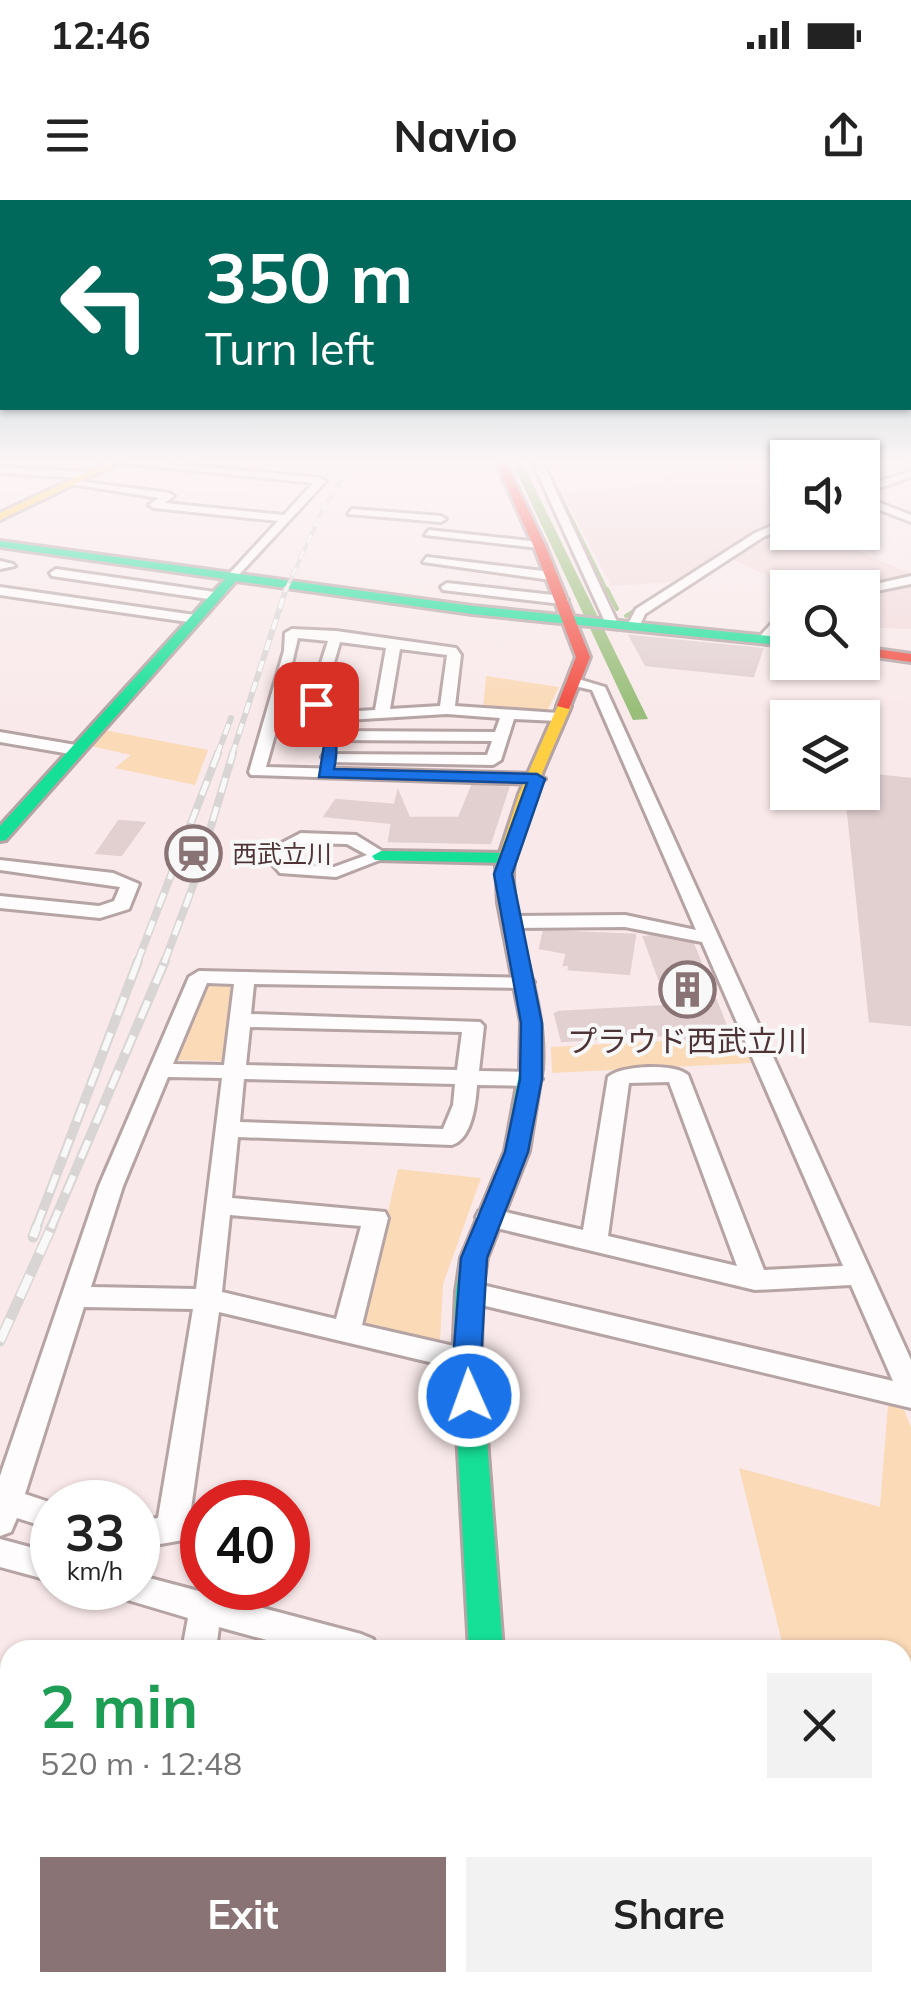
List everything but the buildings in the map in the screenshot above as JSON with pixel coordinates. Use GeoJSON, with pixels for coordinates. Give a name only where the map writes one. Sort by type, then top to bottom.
{"type":"FeatureCollection","features":[{"type":"Feature","properties":{"kind":"street"},"geometry":{"type":"LineString","coordinates":[[4,545],[289,584],[770,640]]}},
{"type":"Feature","properties":{"kind":"street"},"geometry":{"type":"LineString","coordinates":[[0,836],[263,545]]}},
{"type":"Feature","properties":{"kind":"street"},"geometry":{"type":"LineString","coordinates":[[535,545],[539,545],[552,576],[594,619]]}},
{"type":"Feature","properties":{"kind":"street"},"geometry":{"type":"LineString","coordinates":[[485,1640],[467,1360],[470,1292],[474,1258],[516,1152],[531,1079],[531,1023],[514,922],[503,888],[507,858],[558,716],[575,682],[594,619],[567,545]]}},
{"type":"Feature","properties":{"kind":"street"},"geometry":{"type":"LineString","coordinates":[[467,566],[447,588],[594,619],[640,612],[746,545]]}},
{"type":"Feature","properties":{"kind":"street"},"geometry":{"type":"LineString","coordinates":[[427,560],[552,576]]}},
{"type":"Feature","properties":{"kind":"street"},"geometry":{"type":"LineString","coordinates":[[61,574],[215,596]]}},
{"type":"Feature","properties":{"kind":"street"},"geometry":{"type":"LineString","coordinates":[[880,586],[911,580]]}},
{"type":"Feature","properties":{"kind":"street"},"geometry":{"type":"LineString","coordinates":[[0,591],[190,625]]}},
{"type":"Feature","properties":{"kind":"street"},"geometry":{"type":"LineString","coordinates":[[0,605],[190,625]]}},
{"type":"Feature","properties":{"kind":"street"},"geometry":{"type":"LineString","coordinates":[[447,710],[453,653],[336,635],[292,633],[291,650],[257,772],[327,765],[492,760],[509,713]]}},
{"type":"Feature","properties":{"kind":"street"},"geometry":{"type":"LineString","coordinates":[[327,765],[332,745],[316,704],[336,635]]}},
{"type":"Feature","properties":{"kind":"street"},"geometry":{"type":"LineString","coordinates":[[382,713],[394,643]]}},
{"type":"Feature","properties":{"kind":"street"},"geometry":{"type":"LineString","coordinates":[[880,654],[911,658]]}},
{"type":"Feature","properties":{"kind":"street"},"geometry":{"type":"LineString","coordinates":[[575,682],[598,687],[911,1394]]}},
{"type":"Feature","properties":{"kind":"street"},"geometry":{"type":"LineString","coordinates":[[325,727],[382,713],[447,710],[558,716]]}},
{"type":"Feature","properties":{"kind":"street"},"geometry":{"type":"LineString","coordinates":[[272,720],[325,727],[503,737]]}},
{"type":"Feature","properties":{"kind":"street"},"geometry":{"type":"LineString","coordinates":[[0,737],[76,750]]}},
{"type":"Feature","properties":{"kind":"street"},"geometry":{"type":"LineString","coordinates":[[327,765],[537,779]]}},
{"type":"Feature","properties":{"kind":"street"},"geometry":{"type":"LineString","coordinates":[[371,856],[507,858]]}},
{"type":"Feature","properties":{"kind":"street"},"geometry":{"type":"LineString","coordinates":[[0,865],[113,878],[130,884],[130,894],[122,905],[100,912],[0,902]]}},
{"type":"Feature","properties":{"kind":"street"},"geometry":{"type":"LineString","coordinates":[[514,922],[625,921],[709,938]]}},
{"type":"Feature","properties":{"kind":"street"},"geometry":{"type":"LineString","coordinates":[[160,1531],[172,1530],[208,1299],[245,976]]}},
{"type":"Feature","properties":{"kind":"street"},"geometry":{"type":"LineString","coordinates":[[30,1514],[4,1512],[111,1186],[199,977],[524,982]]}},
{"type":"Feature","properties":{"kind":"street"},"geometry":{"type":"LineString","coordinates":[[228,1129],[452,1137],[464,1105],[468,1078],[473,1026],[241,1020]]}},
{"type":"Feature","properties":{"kind":"street"},"geometry":{"type":"LineString","coordinates":[[162,1070],[531,1079]]}},
{"type":"Feature","properties":{"kind":"street"},"geometry":{"type":"LineString","coordinates":[[594,1243],[618,1077],[677,1074],[755,1280]]}},
{"type":"Feature","properties":{"kind":"street"},"geometry":{"type":"LineString","coordinates":[[218,1206],[376,1218],[346,1332]]}},
{"type":"Feature","properties":{"kind":"street"},"geometry":{"type":"LineString","coordinates":[[488,1217],[755,1280],[861,1275]]}},
{"type":"Feature","properties":{"kind":"street"},"geometry":{"type":"LineString","coordinates":[[470,1292],[911,1394]]}},
{"type":"Feature","properties":{"kind":"street"},"geometry":{"type":"LineString","coordinates":[[76,1297],[208,1299],[467,1360]]}},
{"type":"Feature","properties":{"kind":"street"},"geometry":{"type":"LineString","coordinates":[[0,1553],[30,1561]]}},
{"type":"Feature","properties":{"kind":"street"},"geometry":{"type":"LineString","coordinates":[[201,1640],[206,1610]]}},
{"type":"Feature","properties":{"kind":"street"},"geometry":{"type":"LineString","coordinates":[[217,1610],[324,1640]]}},
{"type":"Feature","properties":{"kind":"shaded area"},"geometry":{"type":"Polygon","coordinates":[[[551,545],[562,545],[648,719],[633,720],[551,545]]]}},
{"type":"Feature","properties":{"kind":"shaded area"},"geometry":{"type":"Polygon","coordinates":[[[589,545],[738,545],[671,582],[611,586],[589,545]]]}},
{"type":"Feature","properties":{"kind":"shaded area"},"geometry":{"type":"Polygon","coordinates":[[[752,545],[770,545],[770,550],[857,550],[911,574],[880,583],[880,570],[770,570],[770,577],[729,558],[752,545]]]}},
{"type":"Feature","properties":{"kind":"shaded area"},"geometry":{"type":"Polygon","coordinates":[[[911,586],[911,629],[880,628],[880,592],[911,586]]]}},
{"type":"Feature","properties":{"kind":"shaded area"},"geometry":{"type":"Polygon","coordinates":[[[486,676],[559,687],[546,713],[483,709],[486,676]]]}},
{"type":"Feature","properties":{"kind":"shaded area"},"geometry":{"type":"Polygon","coordinates":[[[104,730],[208,750],[195,785],[115,768],[131,755],[91,746],[104,730]]]}},
{"type":"Feature","properties":{"kind":"shaded area"},"geometry":{"type":"Polygon","coordinates":[[[204,984],[231,985],[224,1061],[175,1060],[204,984]]]}},
{"type":"Feature","properties":{"kind":"shaded area"},"geometry":{"type":"Polygon","coordinates":[[[741,1037],[751,1063],[552,1073],[551,1047],[741,1037]]]}},
{"type":"Feature","properties":{"kind":"shaded area"},"geometry":{"type":"Polygon","coordinates":[[[398,1169],[481,1178],[443,1284],[440,1340],[362,1323],[398,1169]]]}},
{"type":"Feature","properties":{"kind":"shaded area"},"geometry":{"type":"Polygon","coordinates":[[[888,1405],[904,1410],[911,1427],[911,1640],[782,1640],[739,1468],[880,1507],[888,1405]]]}},
{"type":"Feature","properties":{"kind":"waterway"},"geometry":{"type":"LineString","coordinates":[[585,545],[608,592]]}},
{"type":"Feature","properties":{"kind":"waterway"},"geometry":{"type":"LineString","coordinates":[[607,589],[617,609]]}},
{"type":"Feature","properties":{"kind":"waterway"},"geometry":{"type":"LineString","coordinates":[[626,616],[642,606]]}},
{"type":"Feature","properties":{"kind":"railway"},"geometry":{"type":"LineString","coordinates":[[285,592],[307,545]]}},
{"type":"Feature","properties":{"kind":"railway"},"geometry":{"type":"LineString","coordinates":[[232,755],[285,592]]}},
{"type":"Feature","properties":{"kind":"railway"},"geometry":{"type":"LineString","coordinates":[[217,755],[231,718]]}},
{"type":"Feature","properties":{"kind":"railway"},"geometry":{"type":"LineString","coordinates":[[137,963],[218,753]]}},
{"type":"Feature","properties":{"kind":"railway"},"geometry":{"type":"LineString","coordinates":[[164,963],[193,886],[233,753]]}},
{"type":"Feature","properties":{"kind":"railway"},"geometry":{"type":"LineString","coordinates":[[36,1228],[138,961]]}},
{"type":"Feature","properties":{"kind":"railway"},"geometry":{"type":"LineString","coordinates":[[51,1228],[165,961]]}},
{"type":"Feature","properties":{"kind":"railway"},"geometry":{"type":"LineString","coordinates":[[33,1237],[37,1226]]}},
{"type":"Feature","properties":{"kind":"railway"},"geometry":{"type":"LineString","coordinates":[[0,1341],[52,1226]]}},
{"type":"Feature","properties":{"kind":"traffic: fast"},"geometry":{"type":"LineString","coordinates":[[4,545],[472,610],[770,640]]}},
{"type":"Feature","properties":{"kind":"traffic: fast"},"geometry":{"type":"LineString","coordinates":[[0,836],[234,576]]}},
{"type":"Feature","properties":{"kind":"traffic: fast"},"geometry":{"type":"LineString","coordinates":[[381,856],[507,858]]}},
{"type":"Feature","properties":{"kind":"traffic: fast"},"geometry":{"type":"LineString","coordinates":[[485,1640],[467,1360],[469,1292],[474,1258],[517,1151],[531,1069]]}},
{"type":"Feature","properties":{"kind":"traffic: slow"},"geometry":{"type":"LineString","coordinates":[[531,1069],[532,1022],[507,903],[505,865],[528,794],[564,706]]}},
{"type":"Feature","properties":{"kind":"traffic: jam"},"geometry":{"type":"LineString","coordinates":[[539,545],[583,657],[564,706]]}},
{"type":"Feature","properties":{"kind":"traffic: jam"},"geometry":{"type":"LineString","coordinates":[[880,654],[911,658]]}},
{"type":"Feature","properties":{"kind":"place","name":"西武立川"},"geometry":{"type":"Point","coordinates":[193,854]}},
{"type":"Feature","properties":{"kind":"place","name":"プラウド西武立川"},"geometry":{"type":"Point","coordinates":[687,990]}},
{"type":"Feature","properties":{"kind":"route"},"geometry":{"type":"LineString","coordinates":[[316,704],[332,745],[325,774],[537,779],[525,803],[503,874],[531,1023],[531,1079],[516,1152],[474,1258],[467,1360],[469,1396]]}}]}
